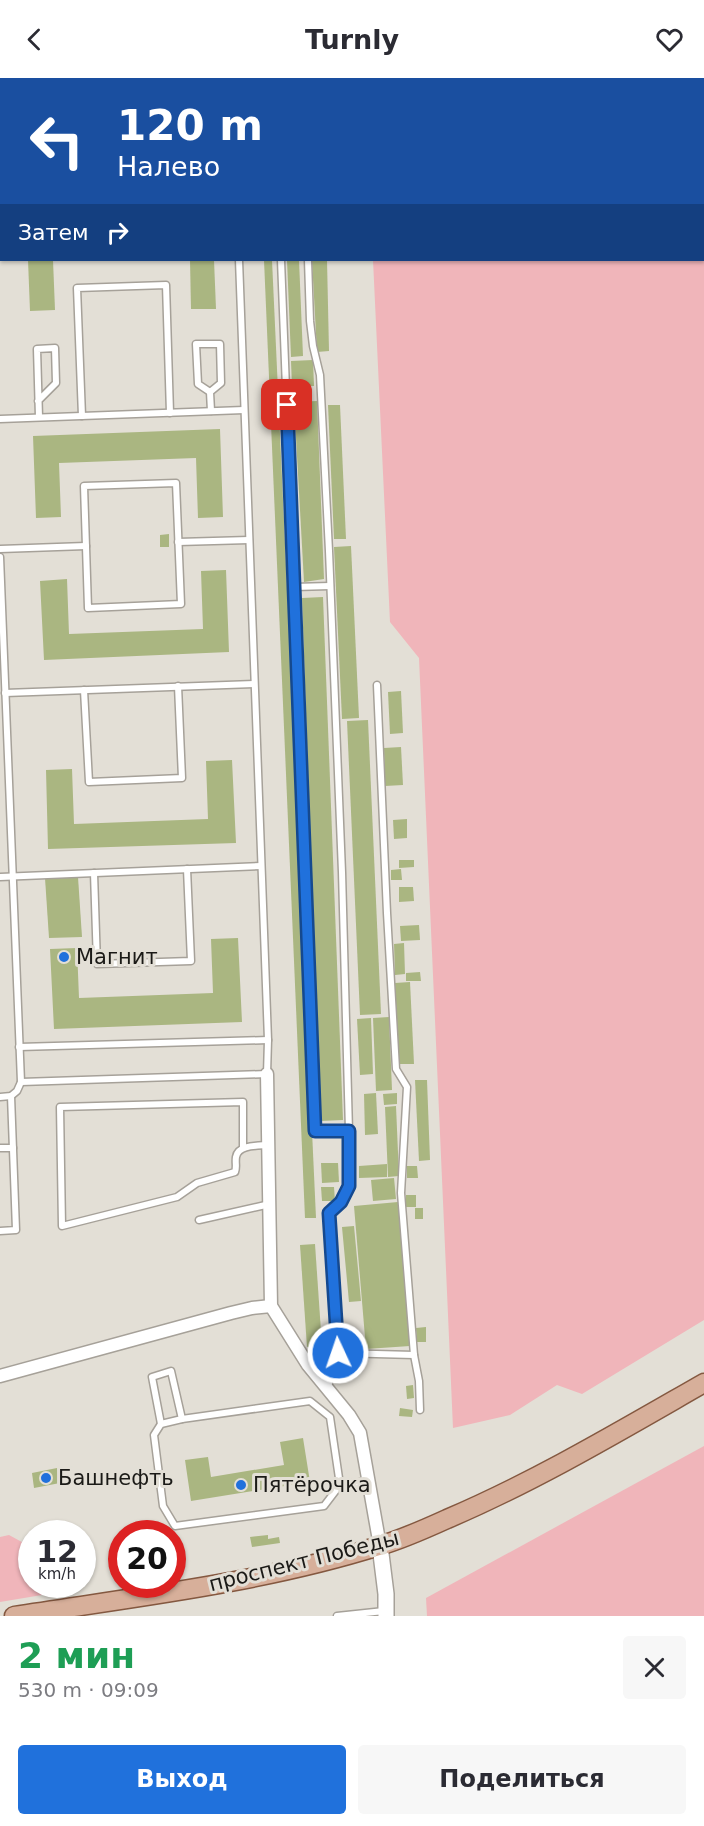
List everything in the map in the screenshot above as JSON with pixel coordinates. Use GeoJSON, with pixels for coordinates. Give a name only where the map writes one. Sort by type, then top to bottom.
{"type":"FeatureCollection","features":[{"type":"Feature","properties":{"kind":"main road","name":"проспект Победы"},"geometry":{"type":"LineString","coordinates":[[186,1585],[277,1572],[380,1546],[456,1515],[522,1484],[704,1383]]}},
{"type":"Feature","properties":{"kind":"main road","name":"проспект Победы"},"geometry":{"type":"LineString","coordinates":[[14,1616],[114,1598]]}},
{"type":"Feature","properties":{"kind":"street"},"geometry":{"type":"LineString","coordinates":[[267,1074],[271,1306],[308,1365],[350,1415],[360,1433],[380,1546],[386,1613]]}},
{"type":"Feature","properties":{"kind":"street"},"geometry":{"type":"LineString","coordinates":[[0,1376],[231,1313],[271,1306]]}},
{"type":"Feature","properties":{"kind":"lane"},"geometry":{"type":"LineString","coordinates":[[21,1082],[267,1074],[268,1040],[238,261]]}},
{"type":"Feature","properties":{"kind":"lane"},"geometry":{"type":"LineString","coordinates":[[281,261],[315,1131],[349,1131]]}},
{"type":"Feature","properties":{"kind":"lane"},"geometry":{"type":"LineString","coordinates":[[308,261],[310,321],[320,375],[330,586],[342,872],[349,1131],[349,1186],[341,1202],[329,1213],[338,1353],[327,1390]]}},
{"type":"Feature","properties":{"kind":"lane"},"geometry":{"type":"LineString","coordinates":[[82,416],[78,288],[166,285],[170,413]]}},
{"type":"Feature","properties":{"kind":"lane"},"geometry":{"type":"LineString","coordinates":[[210,393],[221,383],[220,344],[196,344],[198,384],[210,393],[211,411]]}},
{"type":"Feature","properties":{"kind":"lane"},"geometry":{"type":"LineString","coordinates":[[38,401],[56,383],[55,348],[37,349],[38,401],[39,417]]}},
{"type":"Feature","properties":{"kind":"lane"},"geometry":{"type":"LineString","coordinates":[[0,419],[244,410]]}},
{"type":"Feature","properties":{"kind":"lane"},"geometry":{"type":"LineString","coordinates":[[176,483],[181,604],[88,608],[86,546],[84,486],[176,483]]}},
{"type":"Feature","properties":{"kind":"lane"},"geometry":{"type":"LineString","coordinates":[[178,543],[249,540]]}},
{"type":"Feature","properties":{"kind":"lane"},"geometry":{"type":"LineString","coordinates":[[0,549],[86,546]]}},
{"type":"Feature","properties":{"kind":"lane"},"geometry":{"type":"LineString","coordinates":[[0,557],[21,1082],[11,1096],[0,1096]]}},
{"type":"Feature","properties":{"kind":"lane"},"geometry":{"type":"LineString","coordinates":[[294,587],[330,586]]}},
{"type":"Feature","properties":{"kind":"lane"},"geometry":{"type":"LineString","coordinates":[[5,693],[254,684]]}},
{"type":"Feature","properties":{"kind":"lane"},"geometry":{"type":"LineString","coordinates":[[377,685],[395,1059],[396,1069],[407,1087],[401,1193],[420,1410]]}},
{"type":"Feature","properties":{"kind":"lane"},"geometry":{"type":"LineString","coordinates":[[84,690],[89,782],[182,778],[178,686]]}},
{"type":"Feature","properties":{"kind":"lane"},"geometry":{"type":"LineString","coordinates":[[0,877],[261,866]]}},
{"type":"Feature","properties":{"kind":"lane"},"geometry":{"type":"LineString","coordinates":[[94,873],[97,964],[191,961],[187,869]]}},
{"type":"Feature","properties":{"kind":"lane"},"geometry":{"type":"LineString","coordinates":[[19,1047],[268,1040]]}},
{"type":"Feature","properties":{"kind":"lane"},"geometry":{"type":"LineString","coordinates":[[0,1231],[16,1230],[11,1096]]}},
{"type":"Feature","properties":{"kind":"lane"},"geometry":{"type":"LineString","coordinates":[[243,1148],[243,1102],[60,1107],[62,1226],[177,1197],[197,1183],[232,1174],[237,1169],[238,1151],[243,1148],[269,1145]]}},
{"type":"Feature","properties":{"kind":"lane"},"geometry":{"type":"LineString","coordinates":[[0,1148],[13,1148]]}},
{"type":"Feature","properties":{"kind":"lane"},"geometry":{"type":"LineString","coordinates":[[199,1220],[270,1204]]}},
{"type":"Feature","properties":{"kind":"lane"},"geometry":{"type":"LineString","coordinates":[[338,1353],[414,1355]]}},
{"type":"Feature","properties":{"kind":"lane"},"geometry":{"type":"LineString","coordinates":[[171,1520],[163,1506],[154,1435],[161,1424],[152,1377],[171,1371],[182,1419]]}},
{"type":"Feature","properties":{"kind":"lane"},"geometry":{"type":"LineString","coordinates":[[161,1424],[310,1401],[330,1417],[340,1485]]}},
{"type":"Feature","properties":{"kind":"lane"},"geometry":{"type":"LineString","coordinates":[[186,1525],[324,1506],[340,1485],[368,1481]]}},
{"type":"Feature","properties":{"kind":"lane"},"geometry":{"type":"LineString","coordinates":[[337,1616],[386,1613]]}},
{"type":"Feature","properties":{"kind":"shaded area"},"geometry":{"type":"Polygon","coordinates":[[[373,261],[704,261],[704,1320],[582,1394],[557,1385],[510,1415],[453,1428],[419,658],[390,622],[373,261]]]}},
{"type":"Feature","properties":{"kind":"shaded area"},"geometry":{"type":"Polygon","coordinates":[[[704,1446],[704,1616],[427,1616],[426,1598],[704,1446]]]}},
{"type":"Feature","properties":{"kind":"shaded area"},"geometry":{"type":"Polygon","coordinates":[[[9,1535],[18,1540],[18,1598],[24,1598],[0,1602],[0,1537],[9,1535]]]}},
{"type":"Feature","properties":{"kind":"building"},"geometry":{"type":"Polygon","coordinates":[[[28,261],[53,261],[55,310],[30,311],[28,261]]]}},
{"type":"Feature","properties":{"kind":"building"},"geometry":{"type":"Polygon","coordinates":[[[190,261],[214,261],[216,309],[191,309],[190,261]]]}},
{"type":"Feature","properties":{"kind":"building"},"geometry":{"type":"Polygon","coordinates":[[[264,261],[272,261],[316,1218],[305,1218],[264,261]]]}},
{"type":"Feature","properties":{"kind":"building"},"geometry":{"type":"Polygon","coordinates":[[[287,261],[299,261],[303,356],[291,357],[287,261]]]}},
{"type":"Feature","properties":{"kind":"building"},"geometry":{"type":"Polygon","coordinates":[[[312,261],[327,261],[329,351],[317,352],[312,261]]]}},
{"type":"Feature","properties":{"kind":"building"},"geometry":{"type":"Polygon","coordinates":[[[313,360],[314,386],[292,387],[291,361],[313,360]]]}},
{"type":"Feature","properties":{"kind":"building"},"geometry":{"type":"Polygon","coordinates":[[[305,390],[306,400],[293,400],[293,391],[305,390]]]}},
{"type":"Feature","properties":{"kind":"building"},"geometry":{"type":"Polygon","coordinates":[[[317,401],[324,579],[304,582],[294,402],[317,401]]]}},
{"type":"Feature","properties":{"kind":"building"},"geometry":{"type":"Polygon","coordinates":[[[328,405],[340,405],[346,539],[334,539],[328,405]]]}},
{"type":"Feature","properties":{"kind":"building"},"geometry":{"type":"Polygon","coordinates":[[[220,429],[223,517],[198,518],[196,458],[59,463],[61,517],[36,518],[33,436],[220,429]]]}},
{"type":"Feature","properties":{"kind":"building"},"geometry":{"type":"Polygon","coordinates":[[[169,534],[169,547],[160,547],[160,535],[169,534]]]}},
{"type":"Feature","properties":{"kind":"building"},"geometry":{"type":"Polygon","coordinates":[[[351,546],[359,718],[342,719],[334,547],[351,546]]]}},
{"type":"Feature","properties":{"kind":"building"},"geometry":{"type":"Polygon","coordinates":[[[226,570],[229,652],[44,660],[40,581],[67,579],[69,634],[203,629],[201,571],[226,570]]]}},
{"type":"Feature","properties":{"kind":"building"},"geometry":{"type":"Polygon","coordinates":[[[323,597],[343,1120],[320,1121],[302,598],[323,597]]]}},
{"type":"Feature","properties":{"kind":"building"},"geometry":{"type":"Polygon","coordinates":[[[401,691],[403,733],[390,734],[388,692],[401,691]]]}},
{"type":"Feature","properties":{"kind":"building"},"geometry":{"type":"Polygon","coordinates":[[[368,720],[381,1014],[360,1015],[347,721],[368,720]]]}},
{"type":"Feature","properties":{"kind":"building"},"geometry":{"type":"Polygon","coordinates":[[[401,747],[403,785],[385,786],[384,748],[401,747]]]}},
{"type":"Feature","properties":{"kind":"building"},"geometry":{"type":"Polygon","coordinates":[[[232,760],[236,843],[48,849],[46,770],[72,769],[74,824],[208,819],[206,761],[232,760]]]}},
{"type":"Feature","properties":{"kind":"building"},"geometry":{"type":"Polygon","coordinates":[[[407,819],[407,838],[394,839],[393,820],[407,819]]]}},
{"type":"Feature","properties":{"kind":"building"},"geometry":{"type":"Polygon","coordinates":[[[399,860],[414,860],[414,867],[399,868],[399,860]]]}},
{"type":"Feature","properties":{"kind":"building"},"geometry":{"type":"Polygon","coordinates":[[[401,869],[402,880],[391,880],[391,870],[401,869]]]}},
{"type":"Feature","properties":{"kind":"building"},"geometry":{"type":"Polygon","coordinates":[[[78,877],[82,937],[49,938],[45,878],[78,877]]]}},
{"type":"Feature","properties":{"kind":"building"},"geometry":{"type":"Polygon","coordinates":[[[399,887],[413,887],[414,901],[399,902],[399,887]]]}},
{"type":"Feature","properties":{"kind":"building"},"geometry":{"type":"Polygon","coordinates":[[[419,925],[420,940],[401,941],[400,926],[419,925]]]}},
{"type":"Feature","properties":{"kind":"building"},"geometry":{"type":"Polygon","coordinates":[[[238,938],[242,1022],[54,1029],[50,949],[77,948],[79,998],[213,993],[211,939],[238,938]]]}},
{"type":"Feature","properties":{"kind":"building"},"geometry":{"type":"Polygon","coordinates":[[[404,943],[405,974],[395,975],[394,944],[404,943]]]}},
{"type":"Feature","properties":{"kind":"building"},"geometry":{"type":"Polygon","coordinates":[[[420,972],[421,981],[406,981],[406,973],[420,972]]]}},
{"type":"Feature","properties":{"kind":"building"},"geometry":{"type":"Polygon","coordinates":[[[410,982],[414,1064],[399,1064],[395,983],[410,982]]]}},
{"type":"Feature","properties":{"kind":"building"},"geometry":{"type":"Polygon","coordinates":[[[389,1017],[392,1090],[376,1091],[373,1018],[389,1017]]]}},
{"type":"Feature","properties":{"kind":"building"},"geometry":{"type":"Polygon","coordinates":[[[371,1018],[373,1074],[360,1075],[357,1019],[371,1018]]]}},
{"type":"Feature","properties":{"kind":"building"},"geometry":{"type":"Polygon","coordinates":[[[415,1080],[427,1080],[430,1160],[419,1161],[415,1080]]]}},
{"type":"Feature","properties":{"kind":"building"},"geometry":{"type":"Polygon","coordinates":[[[376,1093],[378,1134],[365,1135],[364,1094],[376,1093]]]}},
{"type":"Feature","properties":{"kind":"building"},"geometry":{"type":"Polygon","coordinates":[[[397,1093],[397,1104],[384,1105],[383,1094],[397,1093]]]}},
{"type":"Feature","properties":{"kind":"building"},"geometry":{"type":"Polygon","coordinates":[[[396,1106],[399,1176],[388,1177],[385,1107],[396,1106]]]}},
{"type":"Feature","properties":{"kind":"building"},"geometry":{"type":"Polygon","coordinates":[[[321,1163],[338,1163],[339,1182],[322,1183],[321,1163]]]}},
{"type":"Feature","properties":{"kind":"building"},"geometry":{"type":"Polygon","coordinates":[[[387,1164],[387,1177],[359,1178],[359,1166],[387,1164]]]}},
{"type":"Feature","properties":{"kind":"building"},"geometry":{"type":"Polygon","coordinates":[[[407,1166],[417,1166],[418,1178],[407,1178],[407,1166]]]}},
{"type":"Feature","properties":{"kind":"building"},"geometry":{"type":"Polygon","coordinates":[[[394,1178],[396,1199],[373,1201],[371,1180],[394,1178]]]}},
{"type":"Feature","properties":{"kind":"building"},"geometry":{"type":"Polygon","coordinates":[[[321,1187],[334,1187],[335,1201],[322,1201],[321,1187]]]}},
{"type":"Feature","properties":{"kind":"building"},"geometry":{"type":"Polygon","coordinates":[[[406,1195],[416,1195],[416,1207],[406,1207],[406,1195]]]}},
{"type":"Feature","properties":{"kind":"building"},"geometry":{"type":"Polygon","coordinates":[[[398,1202],[410,1346],[366,1349],[354,1206],[398,1202]]]}},
{"type":"Feature","properties":{"kind":"building"},"geometry":{"type":"Polygon","coordinates":[[[415,1208],[423,1208],[423,1219],[415,1219],[415,1208]]]}},
{"type":"Feature","properties":{"kind":"building"},"geometry":{"type":"Polygon","coordinates":[[[354,1226],[361,1301],[349,1302],[342,1227],[354,1226]]]}},
{"type":"Feature","properties":{"kind":"building"},"geometry":{"type":"Polygon","coordinates":[[[315,1244],[322,1346],[307,1347],[300,1245],[315,1244]]]}},
{"type":"Feature","properties":{"kind":"building"},"geometry":{"type":"Polygon","coordinates":[[[426,1327],[426,1342],[417,1342],[416,1328],[426,1327]]]}},
{"type":"Feature","properties":{"kind":"building"},"geometry":{"type":"Polygon","coordinates":[[[413,1385],[414,1398],[407,1399],[406,1386],[413,1385]]]}},
{"type":"Feature","properties":{"kind":"building"},"geometry":{"type":"Polygon","coordinates":[[[400,1408],[413,1410],[412,1417],[399,1416],[400,1408]]]}},
{"type":"Feature","properties":{"kind":"building"},"geometry":{"type":"Polygon","coordinates":[[[303,1438],[310,1482],[191,1501],[185,1460],[208,1457],[211,1477],[284,1465],[280,1442],[303,1438]]]}},
{"type":"Feature","properties":{"kind":"building","name":"Башнефть"},"geometry":{"type":"Polygon","coordinates":[[[57,1468],[60,1483],[34,1488],[32,1473],[57,1468]]]}},
{"type":"Feature","properties":{"kind":"building"},"geometry":{"type":"Polygon","coordinates":[[[268,1535],[268,1539],[279,1537],[280,1543],[252,1547],[250,1537],[268,1535]]]}},
{"type":"Feature","properties":{"kind":"place","name":"Магнит"},"geometry":{"type":"Point","coordinates":[64,957]}},
{"type":"Feature","properties":{"kind":"place","name":"Башнефть"},"geometry":{"type":"Point","coordinates":[46,1478]}},
{"type":"Feature","properties":{"kind":"place","name":"Пятёрочка"},"geometry":{"type":"Point","coordinates":[241,1485]}},
{"type":"Feature","properties":{"kind":"route"},"geometry":{"type":"LineString","coordinates":[[287,405],[315,1131],[349,1131],[349,1186],[341,1202],[329,1213],[338,1353]]}}]}
